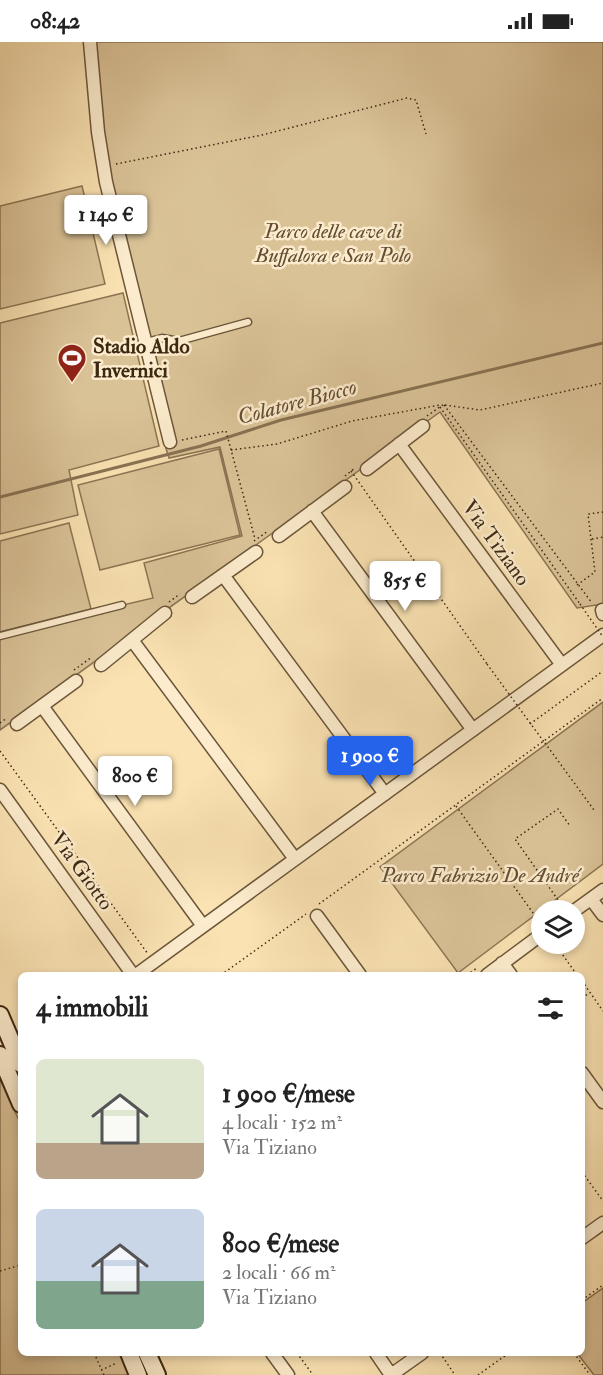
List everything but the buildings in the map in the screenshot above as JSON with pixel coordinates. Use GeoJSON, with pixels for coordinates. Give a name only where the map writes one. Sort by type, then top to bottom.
{"type":"FeatureCollection","features":[{"type":"Feature","properties":{"kind":"street"},"geometry":{"type":"LineString","coordinates":[[90,42],[104,166],[170,442]]}},
{"type":"Feature","properties":{"kind":"street"},"geometry":{"type":"LineString","coordinates":[[367,469],[423,426]]}},
{"type":"Feature","properties":{"kind":"street","name":"Via Tiziano"},"geometry":{"type":"LineString","coordinates":[[399,444],[562,665]]}},
{"type":"Feature","properties":{"kind":"street"},"geometry":{"type":"LineString","coordinates":[[279,536],[345,487]]}},
{"type":"Feature","properties":{"kind":"street"},"geometry":{"type":"LineString","coordinates":[[312,511],[473,730]]}},
{"type":"Feature","properties":{"kind":"street"},"geometry":{"type":"LineString","coordinates":[[192,597],[223,575],[256,546]]}},
{"type":"Feature","properties":{"kind":"street"},"geometry":{"type":"LineString","coordinates":[[223,575],[385,794]]}},
{"type":"Feature","properties":{"kind":"street"},"geometry":{"type":"LineString","coordinates":[[101,665],[165,614]]}},
{"type":"Feature","properties":{"kind":"street"},"geometry":{"type":"LineString","coordinates":[[139,972],[603,636]]}},
{"type":"Feature","properties":{"kind":"street"},"geometry":{"type":"LineString","coordinates":[[132,640],[295,859]]}},
{"type":"Feature","properties":{"kind":"street"},"geometry":{"type":"LineString","coordinates":[[17,724],[76,681]]}},
{"type":"Feature","properties":{"kind":"street"},"geometry":{"type":"LineString","coordinates":[[42,706],[203,926]]}},
{"type":"Feature","properties":{"kind":"street","name":"Via Giotto"},"geometry":{"type":"LineString","coordinates":[[0,790],[132,972]]}},
{"type":"Feature","properties":{"kind":"street"},"geometry":{"type":"LineString","coordinates":[[585,902],[603,890]]}},
{"type":"Feature","properties":{"kind":"street"},"geometry":{"type":"LineString","coordinates":[[591,899],[603,915]]}},
{"type":"Feature","properties":{"kind":"street"},"geometry":{"type":"LineString","coordinates":[[312,912],[358,972]]}},
{"type":"Feature","properties":{"kind":"street"},"geometry":{"type":"LineString","coordinates":[[491,972],[531,942]]}},
{"type":"Feature","properties":{"kind":"street"},"geometry":{"type":"LineString","coordinates":[[502,963],[509,972]]}},
{"type":"Feature","properties":{"kind":"street"},"geometry":{"type":"LineString","coordinates":[[0,1015],[18,1057]]}},
{"type":"Feature","properties":{"kind":"street"},"geometry":{"type":"LineString","coordinates":[[0,1054],[18,1097]]}},
{"type":"Feature","properties":{"kind":"street"},"geometry":{"type":"LineString","coordinates":[[585,1077],[603,1102]]}},
{"type":"Feature","properties":{"kind":"street"},"geometry":{"type":"LineString","coordinates":[[585,1236],[603,1223]]}},
{"type":"Feature","properties":{"kind":"street"},"geometry":{"type":"LineString","coordinates":[[129,1356],[138,1375]]}},
{"type":"Feature","properties":{"kind":"street"},"geometry":{"type":"LineString","coordinates":[[148,1356],[157,1375]]}},
{"type":"Feature","properties":{"kind":"street"},"geometry":{"type":"LineString","coordinates":[[274,1356],[288,1375]]}},
{"type":"Feature","properties":{"kind":"street"},"geometry":{"type":"LineString","coordinates":[[378,1356],[391,1375],[418,1356]]}},
{"type":"Feature","properties":{"kind":"lane"},"geometry":{"type":"LineString","coordinates":[[146,342],[162,338],[179,341],[248,322]]}},
{"type":"Feature","properties":{"kind":"lane"},"geometry":{"type":"LineString","coordinates":[[0,636],[122,605]]}},
{"type":"Feature","properties":{"kind":"path"},"geometry":{"type":"LineString","coordinates":[[104,166],[262,135],[407,98],[416,100],[426,134]]}},
{"type":"Feature","properties":{"kind":"path"},"geometry":{"type":"LineString","coordinates":[[231,450],[277,444],[352,421],[444,404],[480,410],[603,383]]}},
{"type":"Feature","properties":{"kind":"path"},"geometry":{"type":"LineString","coordinates":[[444,404],[591,603],[602,612]]}},
{"type":"Feature","properties":{"kind":"path"},"geometry":{"type":"LineString","coordinates":[[440,407],[603,636]]}},
{"type":"Feature","properties":{"kind":"path"},"geometry":{"type":"LineString","coordinates":[[170,442],[225,431],[256,546]]}},
{"type":"Feature","properties":{"kind":"path"},"geometry":{"type":"LineString","coordinates":[[351,471],[530,724],[594,810]]}},
{"type":"Feature","properties":{"kind":"path"},"geometry":{"type":"LineString","coordinates":[[578,585],[595,572],[588,514],[603,512]]}},
{"type":"Feature","properties":{"kind":"path"},"geometry":{"type":"LineString","coordinates":[[591,539],[603,537]]}},
{"type":"Feature","properties":{"kind":"path"},"geometry":{"type":"LineString","coordinates":[[530,724],[603,671]]}},
{"type":"Feature","properties":{"kind":"path"},"geometry":{"type":"LineString","coordinates":[[225,972],[312,912],[603,698]]}},
{"type":"Feature","properties":{"kind":"path"},"geometry":{"type":"LineString","coordinates":[[0,751],[154,962]]}},
{"type":"Feature","properties":{"kind":"path"},"geometry":{"type":"LineString","coordinates":[[455,806],[531,909]]}},
{"type":"Feature","properties":{"kind":"path"},"geometry":{"type":"LineString","coordinates":[[562,900],[515,839],[558,808],[570,826]]}},
{"type":"Feature","properties":{"kind":"path"},"geometry":{"type":"LineString","coordinates":[[562,954],[576,972]]}},
{"type":"Feature","properties":{"kind":"path"},"geometry":{"type":"LineString","coordinates":[[585,985],[603,1011]]}},
{"type":"Feature","properties":{"kind":"path"},"geometry":{"type":"LineString","coordinates":[[585,996],[590,992]]}},
{"type":"Feature","properties":{"kind":"path"},"geometry":{"type":"LineString","coordinates":[[585,1176],[603,1201]]}},
{"type":"Feature","properties":{"kind":"path"},"geometry":{"type":"LineString","coordinates":[[0,1271],[18,1267]]}},
{"type":"Feature","properties":{"kind":"path"},"geometry":{"type":"LineString","coordinates":[[585,1298],[603,1285]]}},
{"type":"Feature","properties":{"kind":"path"},"geometry":{"type":"LineString","coordinates":[[95,1356],[104,1375]]}},
{"type":"Feature","properties":{"kind":"path"},"geometry":{"type":"LineString","coordinates":[[102,1370],[127,1356]]}},
{"type":"Feature","properties":{"kind":"path"},"geometry":{"type":"LineString","coordinates":[[299,1356],[313,1375]]}},
{"type":"Feature","properties":{"kind":"path"},"geometry":{"type":"LineString","coordinates":[[442,1356],[454,1374]]}},
{"type":"Feature","properties":{"kind":"path"},"geometry":{"type":"LineString","coordinates":[[478,1375],[505,1356]]}},
{"type":"Feature","properties":{"kind":"path"},"geometry":{"type":"LineString","coordinates":[[576,1356],[590,1375]]}},
{"type":"Feature","properties":{"kind":"green space","name":"Parco delle cave di Buffalora e San Polo"},"geometry":{"type":"Polygon","coordinates":[[[94,42],[603,42],[603,604],[577,608],[440,412],[0,730],[0,634],[153,598],[144,563],[242,536],[220,447],[169,458],[164,442],[107,166],[94,42]]]}},
{"type":"Feature","properties":{"kind":"green space"},"geometry":{"type":"Polygon","coordinates":[[[82,186],[105,284],[0,309],[0,206],[82,186]]]}},
{"type":"Feature","properties":{"kind":"green space","name":"Stadio Aldo Invernici"},"geometry":{"type":"Polygon","coordinates":[[[123,293],[159,446],[69,470],[78,515],[0,534],[0,323],[123,293]]]}},
{"type":"Feature","properties":{"kind":"green space"},"geometry":{"type":"Polygon","coordinates":[[[219,449],[240,535],[100,570],[78,485],[219,449]]]}},
{"type":"Feature","properties":{"kind":"green space"},"geometry":{"type":"Polygon","coordinates":[[[69,523],[91,609],[0,632],[0,541],[69,523]]]}},
{"type":"Feature","properties":{"kind":"green space","name":"Parco Fabrizio De André"},"geometry":{"type":"Polygon","coordinates":[[[603,702],[603,864],[555,900],[531,900],[531,918],[457,972],[380,867],[603,702]]]}},
{"type":"Feature","properties":{"kind":"green space"},"geometry":{"type":"Polygon","coordinates":[[[0,1078],[18,1118],[18,1356],[122,1356],[130,1375],[0,1375],[0,1078]]]}},
{"type":"Feature","properties":{"kind":"green space"},"geometry":{"type":"Polygon","coordinates":[[[603,1288],[603,1375],[594,1375],[579,1356],[585,1356],[585,1301],[603,1288]]]}},
{"type":"Feature","properties":{"kind":"waterway","name":"Colatore Biocco"},"geometry":{"type":"LineString","coordinates":[[0,497],[201,446],[281,420],[603,343]]}},
{"type":"Feature","properties":{"kind":"place","name":"Stadio Aldo Invernici"},"geometry":{"type":"Point","coordinates":[72,384]}}]}
